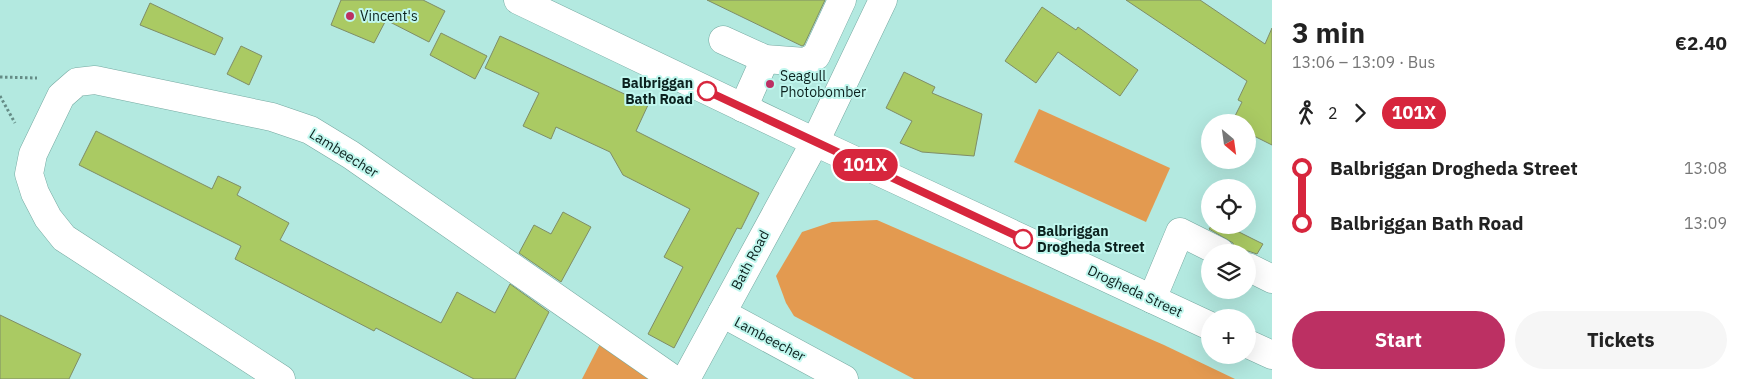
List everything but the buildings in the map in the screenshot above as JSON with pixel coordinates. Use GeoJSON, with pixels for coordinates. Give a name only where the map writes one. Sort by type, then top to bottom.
{"type":"FeatureCollection","features":[{"type":"Feature","properties":{"kind":"street","name":"Drogheda Street"},"geometry":{"type":"LineString","coordinates":[[518,0],[815,142],[1201,322]]}},
{"type":"Feature","properties":{"kind":"street"},"geometry":{"type":"LineString","coordinates":[[723,40],[765,60],[805,62],[816,56],[842,0]]}},
{"type":"Feature","properties":{"kind":"street","name":"Bath Road"},"geometry":{"type":"LineString","coordinates":[[686,379],[815,142],[883,0]]}},
{"type":"Feature","properties":{"kind":"street"},"geometry":{"type":"LineString","coordinates":[[743,108],[765,60]]}},
{"type":"Feature","properties":{"kind":"street","name":"Lambeecher"},"geometry":{"type":"LineString","coordinates":[[281,379],[64,238],[48,218],[35,193],[29,174],[34,154],[61,96],[77,82],[95,80],[272,117],[310,130],[351,155],[673,379]]}},
{"type":"Feature","properties":{"kind":"street"},"geometry":{"type":"LineString","coordinates":[[1152,299],[1180,232],[1204,244]]}},
{"type":"Feature","properties":{"kind":"street"},"geometry":{"type":"LineString","coordinates":[[1256,271],[1272,279]]}},
{"type":"Feature","properties":{"kind":"street","name":"Lambeecher"},"geometry":{"type":"LineString","coordinates":[[722,313],[844,379]]}},
{"type":"Feature","properties":{"kind":"street"},"geometry":{"type":"LineString","coordinates":[[1256,348],[1272,355]]}},
{"type":"Feature","properties":{"kind":"shaded area"},"geometry":{"type":"Polygon","coordinates":[[[1039,109],[1170,168],[1146,222],[1014,162],[1039,109]]]}},
{"type":"Feature","properties":{"kind":"shaded area"},"geometry":{"type":"Polygon","coordinates":[[[877,220],[1164,345],[1235,379],[914,379],[794,316],[786,303],[776,276],[802,232],[832,222],[877,220]]]}},
{"type":"Feature","properties":{"kind":"shaded area"},"geometry":{"type":"Polygon","coordinates":[[[601,342],[649,379],[582,379],[601,342]]]}},
{"type":"Feature","properties":{"kind":"bus line","name":"101X"},"geometry":{"type":"LineString","coordinates":[[707,91],[1023,239]]}},
{"type":"Feature","properties":{"kind":"place","name":"Vincent's"},"geometry":{"type":"Point","coordinates":[350,16]}},
{"type":"Feature","properties":{"kind":"place","name":"Seagull Photobomber"},"geometry":{"type":"Point","coordinates":[770,84]}},
{"type":"Feature","properties":{"kind":"place","name":"Balbriggan Bath Road"},"geometry":{"type":"Point","coordinates":[707,91]}},
{"type":"Feature","properties":{"kind":"place","name":"Balbriggan Drogheda Street"},"geometry":{"type":"Point","coordinates":[1023,239]}}]}
